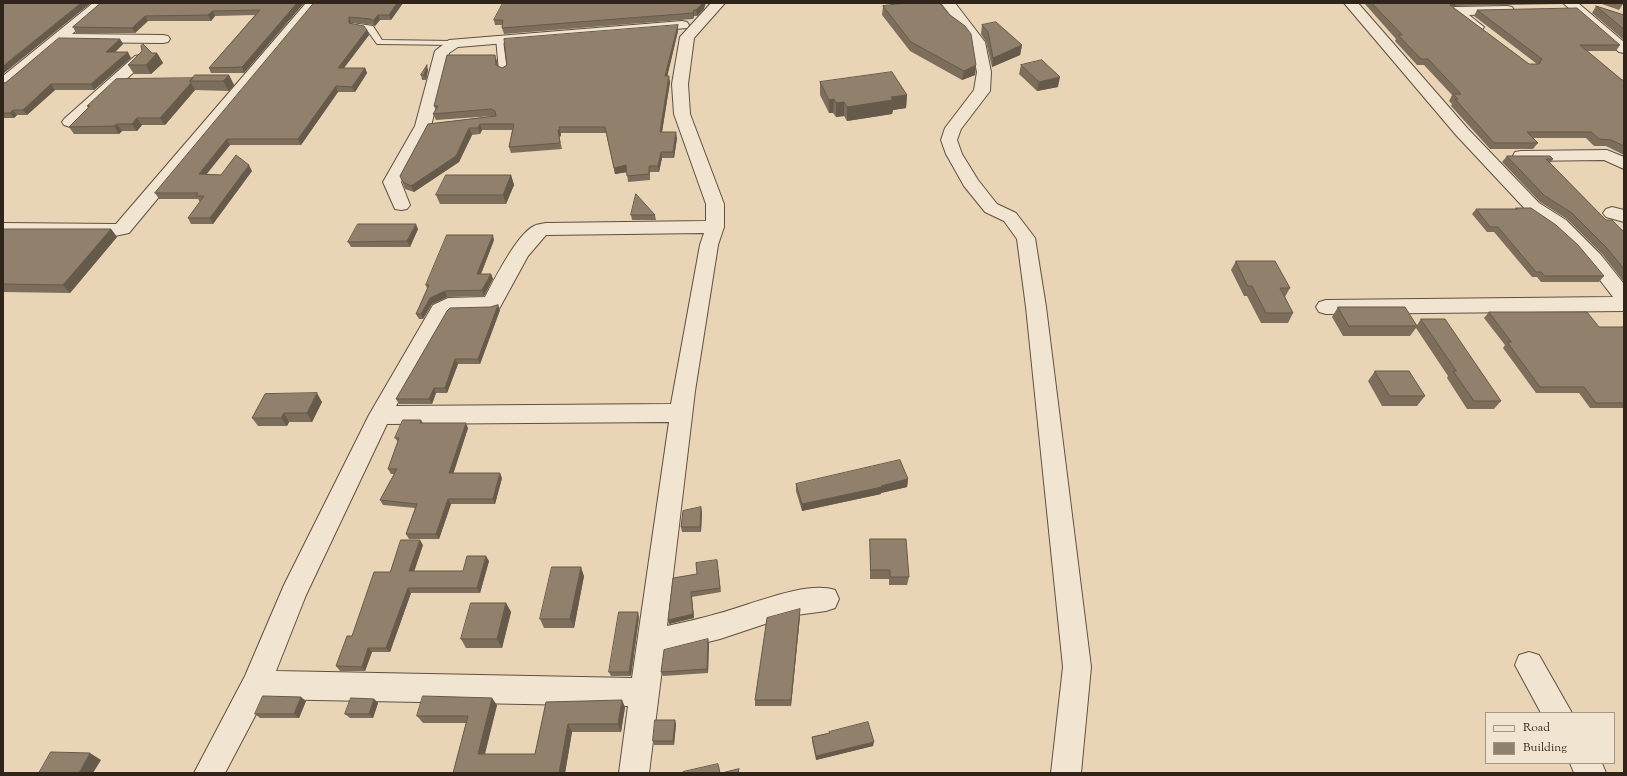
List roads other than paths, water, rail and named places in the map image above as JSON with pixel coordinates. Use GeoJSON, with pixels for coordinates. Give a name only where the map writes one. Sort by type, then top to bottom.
{"type":"FeatureCollection","features":[{"type":"Feature","properties":{"kind":"street"},"geometry":{"type":"LineString","coordinates":[[3,84],[101,3]]}},
{"type":"Feature","properties":{"kind":"street"},"geometry":{"type":"LineString","coordinates":[[3,228],[122,229],[313,3]]}},
{"type":"Feature","properties":{"kind":"street"},"geometry":{"type":"LineString","coordinates":[[634,773],[682,413],[708,252],[715,227],[715,204],[682,114],[680,84],[687,37],[718,3]]}},
{"type":"Feature","properties":{"kind":"street"},"geometry":{"type":"LineString","coordinates":[[948,3],[978,42],[984,72],[982,91],[953,128],[949,140],[954,154],[970,182],[991,208],[1010,217],[1026,238],[1036,307],[1077,667],[1066,773]]}},
{"type":"Feature","properties":{"kind":"street"},"geometry":{"type":"LineString","coordinates":[[1351,3],[1462,132],[1533,207],[1547,214],[1587,252],[1624,297]]}},
{"type":"Feature","properties":{"kind":"street"},"geometry":{"type":"LineString","coordinates":[[1555,10],[1576,5],[1598,9]]}},
{"type":"Feature","properties":{"kind":"street"},"geometry":{"type":"LineString","coordinates":[[1576,5],[1624,49]]}},
{"type":"Feature","properties":{"kind":"street"},"geometry":{"type":"LineString","coordinates":[[1486,34],[1455,11],[1524,10]]}},
{"type":"Feature","properties":{"kind":"street"},"geometry":{"type":"LineString","coordinates":[[401,205],[392,182],[428,125],[442,51],[454,43],[574,32],[698,24]]}},
{"type":"Feature","properties":{"kind":"street"},"geometry":{"type":"LineString","coordinates":[[60,38],[163,39]]}},
{"type":"Feature","properties":{"kind":"street"},"geometry":{"type":"LineString","coordinates":[[70,122],[140,59]]}},
{"type":"Feature","properties":{"kind":"street"},"geometry":{"type":"LineString","coordinates":[[226,79],[250,78]]}},
{"type":"Feature","properties":{"kind":"street"},"geometry":{"type":"LineString","coordinates":[[115,81],[138,81]]}},
{"type":"Feature","properties":{"kind":"street"},"geometry":{"type":"LineString","coordinates":[[1486,156],[1607,155],[1624,164]]}},
{"type":"Feature","properties":{"kind":"street"},"geometry":{"type":"LineString","coordinates":[[209,773],[256,685],[293,593],[380,415],[440,310],[448,305],[492,304],[498,290],[528,243],[539,231],[548,229],[715,227]]}},
{"type":"Feature","properties":{"kind":"street"},"geometry":{"type":"LineString","coordinates":[[1326,307],[1624,304]]}},
{"type":"Feature","properties":{"kind":"street"},"geometry":{"type":"LineString","coordinates":[[380,415],[682,413]]}},
{"type":"Feature","properties":{"kind":"street"},"geometry":{"type":"LineString","coordinates":[[651,643],[720,626],[789,604],[826,599]]}},
{"type":"Feature","properties":{"kind":"street"},"geometry":{"type":"LineString","coordinates":[[1529,665],[1556,712]]}},
{"type":"Feature","properties":{"kind":"street"},"geometry":{"type":"LineString","coordinates":[[256,685],[644,692]]}},
{"type":"Feature","properties":{"kind":"street"},"geometry":{"type":"LineString","coordinates":[[1586,764],[1591,773]]}},
{"type":"Feature","properties":{"kind":"lane"},"geometry":{"type":"LineString","coordinates":[[354,25],[370,28],[380,42],[454,43]]}},
{"type":"Feature","properties":{"kind":"lane"},"geometry":{"type":"LineString","coordinates":[[499,40],[503,71]]}}]}
